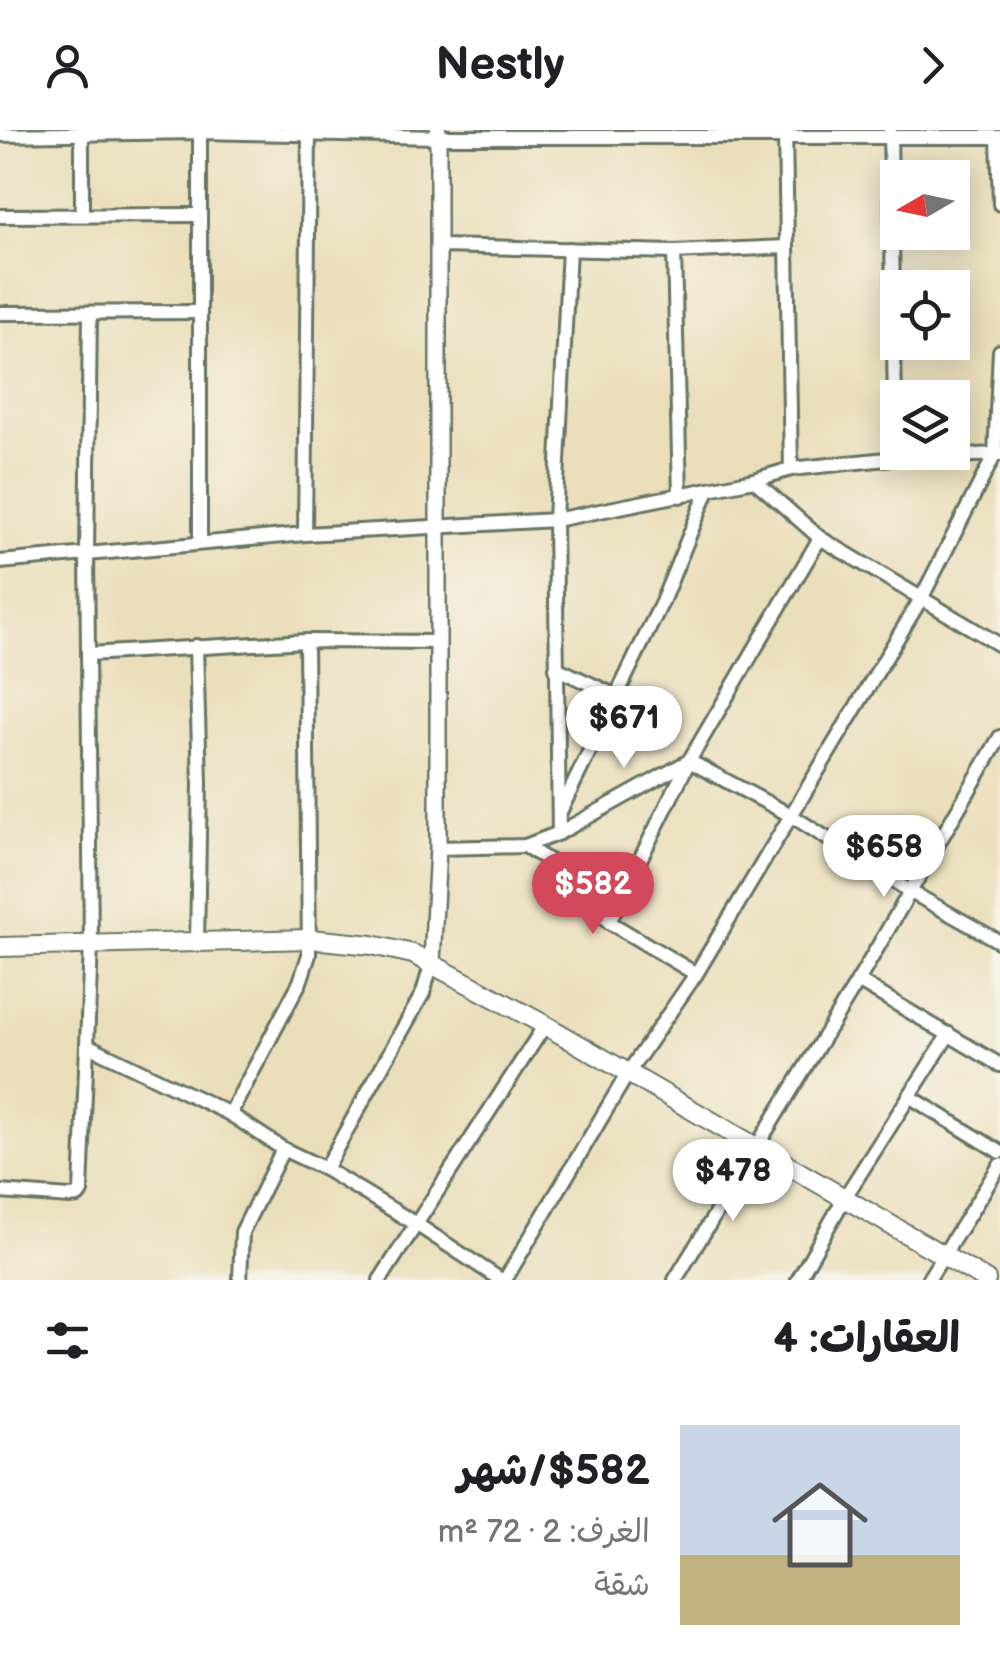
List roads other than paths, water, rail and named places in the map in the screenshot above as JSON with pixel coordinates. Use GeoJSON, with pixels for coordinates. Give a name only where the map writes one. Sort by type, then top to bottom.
{"type":"FeatureCollection","features":[{"type":"Feature","properties":{"kind":"main road"},"geometry":{"type":"LineString","coordinates":[[0,947],[311,939],[394,949],[432,962],[545,1025],[986,1280]]}},
{"type":"Feature","properties":{"kind":"street"},"geometry":{"type":"LineString","coordinates":[[200,131],[200,542]]}},
{"type":"Feature","properties":{"kind":"street"},"geometry":{"type":"LineString","coordinates":[[0,134],[200,131],[999,137],[1000,204]]}},
{"type":"Feature","properties":{"kind":"street"},"geometry":{"type":"LineString","coordinates":[[82,132],[82,215]]}},
{"type":"Feature","properties":{"kind":"street"},"geometry":{"type":"LineString","coordinates":[[305,534],[308,132]]}},
{"type":"Feature","properties":{"kind":"street"},"geometry":{"type":"LineString","coordinates":[[325,1169],[423,993],[432,962],[438,848],[438,133]]}},
{"type":"Feature","properties":{"kind":"street"},"geometry":{"type":"LineString","coordinates":[[785,133],[791,469]]}},
{"type":"Feature","properties":{"kind":"street"},"geometry":{"type":"LineString","coordinates":[[890,134],[895,380]]}},
{"type":"Feature","properties":{"kind":"street"},"geometry":{"type":"LineString","coordinates":[[0,216],[199,214]]}},
{"type":"Feature","properties":{"kind":"street"},"geometry":{"type":"LineString","coordinates":[[439,246],[674,252],[786,247]]}},
{"type":"Feature","properties":{"kind":"street"},"geometry":{"type":"LineString","coordinates":[[558,833],[555,520],[569,249]]}},
{"type":"Feature","properties":{"kind":"street"},"geometry":{"type":"LineString","coordinates":[[674,252],[680,496]]}},
{"type":"Feature","properties":{"kind":"street"},"geometry":{"type":"LineString","coordinates":[[0,313],[198,312]]}},
{"type":"Feature","properties":{"kind":"street"},"geometry":{"type":"LineString","coordinates":[[0,1192],[70,1198],[81,1193],[92,945],[87,553],[90,314]]}},
{"type":"Feature","properties":{"kind":"street"},"geometry":{"type":"LineString","coordinates":[[86,1046],[230,1114],[503,1280],[628,1072],[696,974],[922,597],[998,454],[1000,351]]}},
{"type":"Feature","properties":{"kind":"street"},"geometry":{"type":"LineString","coordinates":[[970,455],[998,454]]}},
{"type":"Feature","properties":{"kind":"street"},"geometry":{"type":"LineString","coordinates":[[0,562],[305,534],[555,520],[791,469],[880,460]]}},
{"type":"Feature","properties":{"kind":"street"},"geometry":{"type":"LineString","coordinates":[[754,480],[820,538],[1000,645]]}},
{"type":"Feature","properties":{"kind":"street"},"geometry":{"type":"LineString","coordinates":[[558,816],[662,602],[708,490]]}},
{"type":"Feature","properties":{"kind":"street"},"geometry":{"type":"LineString","coordinates":[[609,922],[689,761],[820,538]]}},
{"type":"Feature","properties":{"kind":"street"},"geometry":{"type":"LineString","coordinates":[[88,654],[306,641],[439,642]]}},
{"type":"Feature","properties":{"kind":"street"},"geometry":{"type":"LineString","coordinates":[[230,1114],[300,982],[311,939],[306,641]]}},
{"type":"Feature","properties":{"kind":"street"},"geometry":{"type":"LineString","coordinates":[[196,646],[200,782],[197,942]]}},
{"type":"Feature","properties":{"kind":"street"},"geometry":{"type":"LineString","coordinates":[[556,668],[614,695]]}},
{"type":"Feature","properties":{"kind":"street"},"geometry":{"type":"LineString","coordinates":[[675,1280],[858,981],[1000,738]]}},
{"type":"Feature","properties":{"kind":"street"},"geometry":{"type":"LineString","coordinates":[[689,761],[792,816],[911,892],[1000,942]]}},
{"type":"Feature","properties":{"kind":"street"},"geometry":{"type":"LineString","coordinates":[[438,848],[525,846],[558,833],[689,761]]}},
{"type":"Feature","properties":{"kind":"street"},"geometry":{"type":"LineString","coordinates":[[525,846],[559,867],[609,922],[696,974]]}},
{"type":"Feature","properties":{"kind":"street"},"geometry":{"type":"LineString","coordinates":[[858,981],[1000,1065]]}},
{"type":"Feature","properties":{"kind":"street"},"geometry":{"type":"LineString","coordinates":[[380,1280],[545,1025]]}},
{"type":"Feature","properties":{"kind":"street"},"geometry":{"type":"LineString","coordinates":[[798,1280],[844,1197],[948,1034]]}},
{"type":"Feature","properties":{"kind":"street"},"geometry":{"type":"LineString","coordinates":[[909,1096],[1000,1152]]}},
{"type":"Feature","properties":{"kind":"street"},"geometry":{"type":"LineString","coordinates":[[240,1280],[242,1232],[284,1149]]}},
{"type":"Feature","properties":{"kind":"street"},"geometry":{"type":"LineString","coordinates":[[928,1280],[1000,1165]]}}]}
